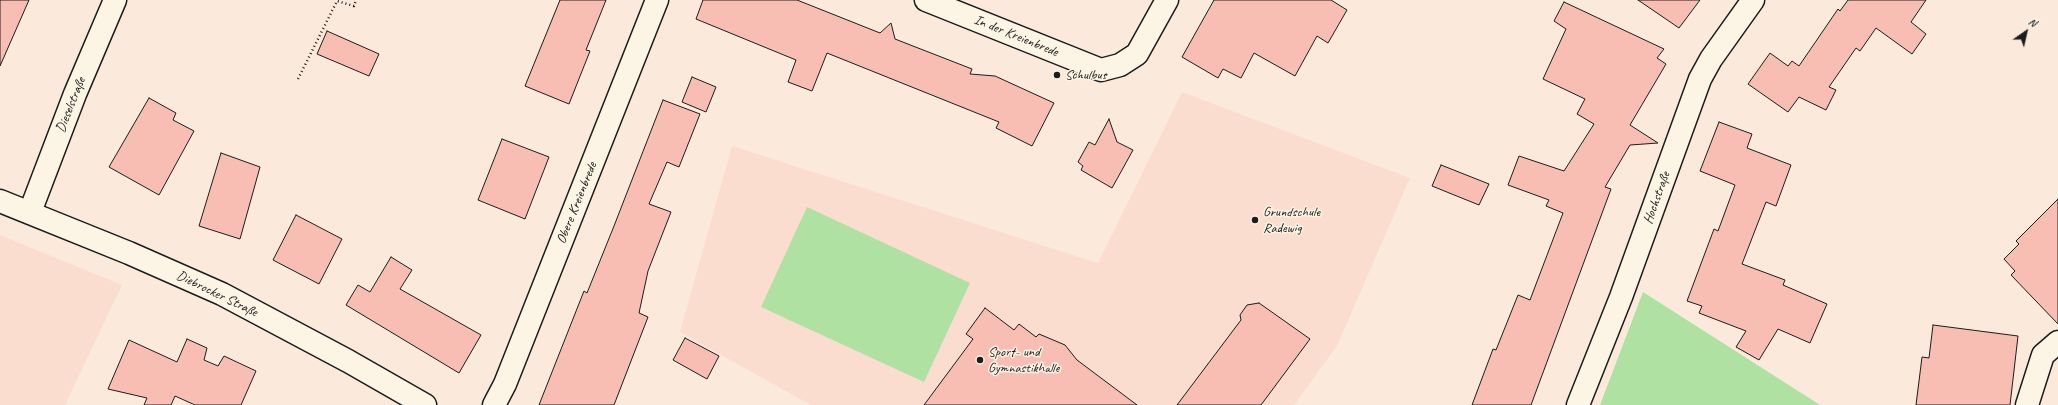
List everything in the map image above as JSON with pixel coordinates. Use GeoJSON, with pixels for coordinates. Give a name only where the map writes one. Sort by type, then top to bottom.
{"type":"FeatureCollection","features":[{"type":"Feature","properties":{"kind":"street","name":"Dieselstraße"},"geometry":{"type":"LineString","coordinates":[[30,212],[76,94],[116,0]]}},
{"type":"Feature","properties":{"kind":"street","name":"Obere Kreienbrede"},"geometry":{"type":"LineString","coordinates":[[494,405],[505,384],[657,0]]}},
{"type":"Feature","properties":{"kind":"street","name":"In der Kreienbrede"},"geometry":{"type":"LineString","coordinates":[[926,0],[1101,70],[1120,65],[1136,54],[1167,0]]}},
{"type":"Feature","properties":{"kind":"street","name":"Hochstraße"},"geometry":{"type":"LineString","coordinates":[[1578,405],[1621,297],[1700,79],[1711,59],[1753,0]]}},
{"type":"Feature","properties":{"kind":"street","name":"Diebrocker Straße"},"geometry":{"type":"LineString","coordinates":[[0,201],[30,212],[222,294],[348,361],[425,405]]}},
{"type":"Feature","properties":{"kind":"street"},"geometry":{"type":"LineString","coordinates":[[2027,405],[2043,355],[2058,342]]}},
{"type":"Feature","properties":{"kind":"path"},"geometry":{"type":"LineString","coordinates":[[298,78],[337,1],[354,6],[356,0]]}},
{"type":"Feature","properties":{"kind":"shaded area","name":"Grundschule Radewig"},"geometry":{"type":"Polygon","coordinates":[[[1182,92],[1410,178],[1337,346],[1294,405],[811,405],[680,332],[732,146],[1098,263],[1182,92]]]}},
{"type":"Feature","properties":{"kind":"shaded area"},"geometry":{"type":"Polygon","coordinates":[[[0,235],[122,285],[65,405],[0,405],[0,235]]]}},
{"type":"Feature","properties":{"kind":"green space"},"geometry":{"type":"Polygon","coordinates":[[[807,207],[970,283],[924,382],[761,307],[807,207]]]}},
{"type":"Feature","properties":{"kind":"green space"},"geometry":{"type":"Polygon","coordinates":[[[1643,292],[1820,405],[1600,405],[1643,292]]]}},
{"type":"Feature","properties":{"kind":"building"},"geometry":{"type":"Polygon","coordinates":[[[0,0],[29,0],[0,66],[0,0]]]}},
{"type":"Feature","properties":{"kind":"building"},"geometry":{"type":"Polygon","coordinates":[[[560,0],[606,0],[586,50],[590,51],[569,104],[525,86],[560,0]]]}},
{"type":"Feature","properties":{"kind":"building"},"geometry":{"type":"Polygon","coordinates":[[[703,0],[797,0],[880,33],[891,23],[895,39],[972,69],[970,74],[995,76],[1054,103],[1032,146],[996,128],[999,122],[827,53],[812,91],[788,82],[796,60],[696,19],[703,0]]]}},
{"type":"Feature","properties":{"kind":"building"},"geometry":{"type":"Polygon","coordinates":[[[1214,0],[1331,0],[1347,10],[1328,43],[1317,36],[1295,76],[1254,53],[1241,78],[1223,69],[1218,78],[1182,57],[1214,0]]]}},
{"type":"Feature","properties":{"kind":"building"},"geometry":{"type":"Polygon","coordinates":[[[1638,0],[1700,0],[1679,28],[1638,0]]]}},
{"type":"Feature","properties":{"kind":"building"},"geometry":{"type":"Polygon","coordinates":[[[1848,0],[1926,0],[1911,22],[1926,34],[1912,54],[1876,28],[1860,51],[1856,48],[1829,87],[1836,90],[1826,110],[1799,97],[1788,112],[1748,84],[1770,53],[1788,66],[1792,61],[1799,66],[1838,9],[1840,11],[1848,0]]]}},
{"type":"Feature","properties":{"kind":"building"},"geometry":{"type":"Polygon","coordinates":[[[1564,2],[1664,49],[1657,58],[1666,64],[1630,125],[1658,143],[1630,145],[1605,187],[1611,189],[1531,405],[1472,405],[1493,349],[1496,350],[1518,295],[1530,300],[1563,213],[1546,206],[1549,200],[1508,185],[1519,156],[1564,171],[1594,124],[1577,114],[1585,99],[1543,79],[1566,29],[1554,21],[1564,2]]]}},
{"type":"Feature","properties":{"kind":"building"},"geometry":{"type":"Polygon","coordinates":[[[327,31],[379,54],[369,76],[317,54],[327,31]]]}},
{"type":"Feature","properties":{"kind":"building"},"geometry":{"type":"Polygon","coordinates":[[[692,77],[716,87],[706,112],[682,102],[692,77]]]}},
{"type":"Feature","properties":{"kind":"building"},"geometry":{"type":"Polygon","coordinates":[[[149,98],[176,113],[173,120],[194,131],[159,195],[109,167],[149,98]]]}},
{"type":"Feature","properties":{"kind":"building"},"geometry":{"type":"Polygon","coordinates":[[[663,100],[700,114],[679,167],[667,162],[649,204],[671,212],[648,271],[639,313],[648,317],[614,405],[539,405],[584,291],[587,293],[663,100]]]}},
{"type":"Feature","properties":{"kind":"building"},"geometry":{"type":"Polygon","coordinates":[[[1109,119],[1117,142],[1133,150],[1112,188],[1081,170],[1083,166],[1078,162],[1089,142],[1095,145],[1109,119]]]}},
{"type":"Feature","properties":{"kind":"building"},"geometry":{"type":"Polygon","coordinates":[[[1719,122],[1752,134],[1747,148],[1791,165],[1776,206],[1766,202],[1742,264],[1785,280],[1783,285],[1827,304],[1810,343],[1778,329],[1759,360],[1736,347],[1746,331],[1699,313],[1702,306],[1687,301],[1714,229],[1718,231],[1735,185],[1700,171],[1719,122]]]}},
{"type":"Feature","properties":{"kind":"building"},"geometry":{"type":"Polygon","coordinates":[[[502,139],[549,157],[525,219],[478,200],[502,139]]]}},
{"type":"Feature","properties":{"kind":"building"},"geometry":{"type":"Polygon","coordinates":[[[221,153],[260,167],[240,239],[199,226],[221,153]]]}},
{"type":"Feature","properties":{"kind":"building"},"geometry":{"type":"Polygon","coordinates":[[[1441,165],[1489,184],[1479,205],[1432,186],[1441,165]]]}},
{"type":"Feature","properties":{"kind":"building"},"geometry":{"type":"Polygon","coordinates":[[[2058,199],[2058,324],[2011,275],[2015,271],[2004,259],[2019,244],[2016,241],[2058,199]]]}},
{"type":"Feature","properties":{"kind":"building"},"geometry":{"type":"Polygon","coordinates":[[[296,215],[342,239],[319,284],[273,260],[296,215]]]}},
{"type":"Feature","properties":{"kind":"building"},"geometry":{"type":"Polygon","coordinates":[[[391,257],[412,270],[400,289],[481,335],[459,373],[346,305],[358,285],[370,292],[391,257]]]}},
{"type":"Feature","properties":{"kind":"building"},"geometry":{"type":"Polygon","coordinates":[[[1259,303],[1310,339],[1261,405],[1177,405],[1241,320],[1240,315],[1247,305],[1259,303]]]}},
{"type":"Feature","properties":{"kind":"building"},"geometry":{"type":"Polygon","coordinates":[[[985,308],[1014,330],[1019,324],[1036,337],[1039,334],[1065,345],[1077,360],[1137,405],[924,405],[973,339],[966,334],[985,308]]]}},
{"type":"Feature","properties":{"kind":"building"},"geometry":{"type":"Polygon","coordinates":[[[1933,325],[2018,336],[2010,405],[1916,405],[1922,357],[1929,358],[1933,325]]]}},
{"type":"Feature","properties":{"kind":"building"},"geometry":{"type":"Polygon","coordinates":[[[685,338],[719,356],[707,379],[673,360],[685,338]]]}},
{"type":"Feature","properties":{"kind":"building"},"geometry":{"type":"Polygon","coordinates":[[[187,339],[207,348],[204,360],[218,366],[224,356],[256,371],[241,405],[195,405],[175,396],[171,405],[144,405],[147,398],[108,389],[129,340],[177,362],[187,339]]]}},
{"type":"Feature","properties":{"kind":"place","name":"Schulbus"},"geometry":{"type":"Point","coordinates":[1057,75]}},
{"type":"Feature","properties":{"kind":"place","name":"Grundschule Radewig"},"geometry":{"type":"Point","coordinates":[1255,220]}},
{"type":"Feature","properties":{"kind":"place","name":"Sport- und Gymnastikhalle"},"geometry":{"type":"Point","coordinates":[980,360]}}]}
